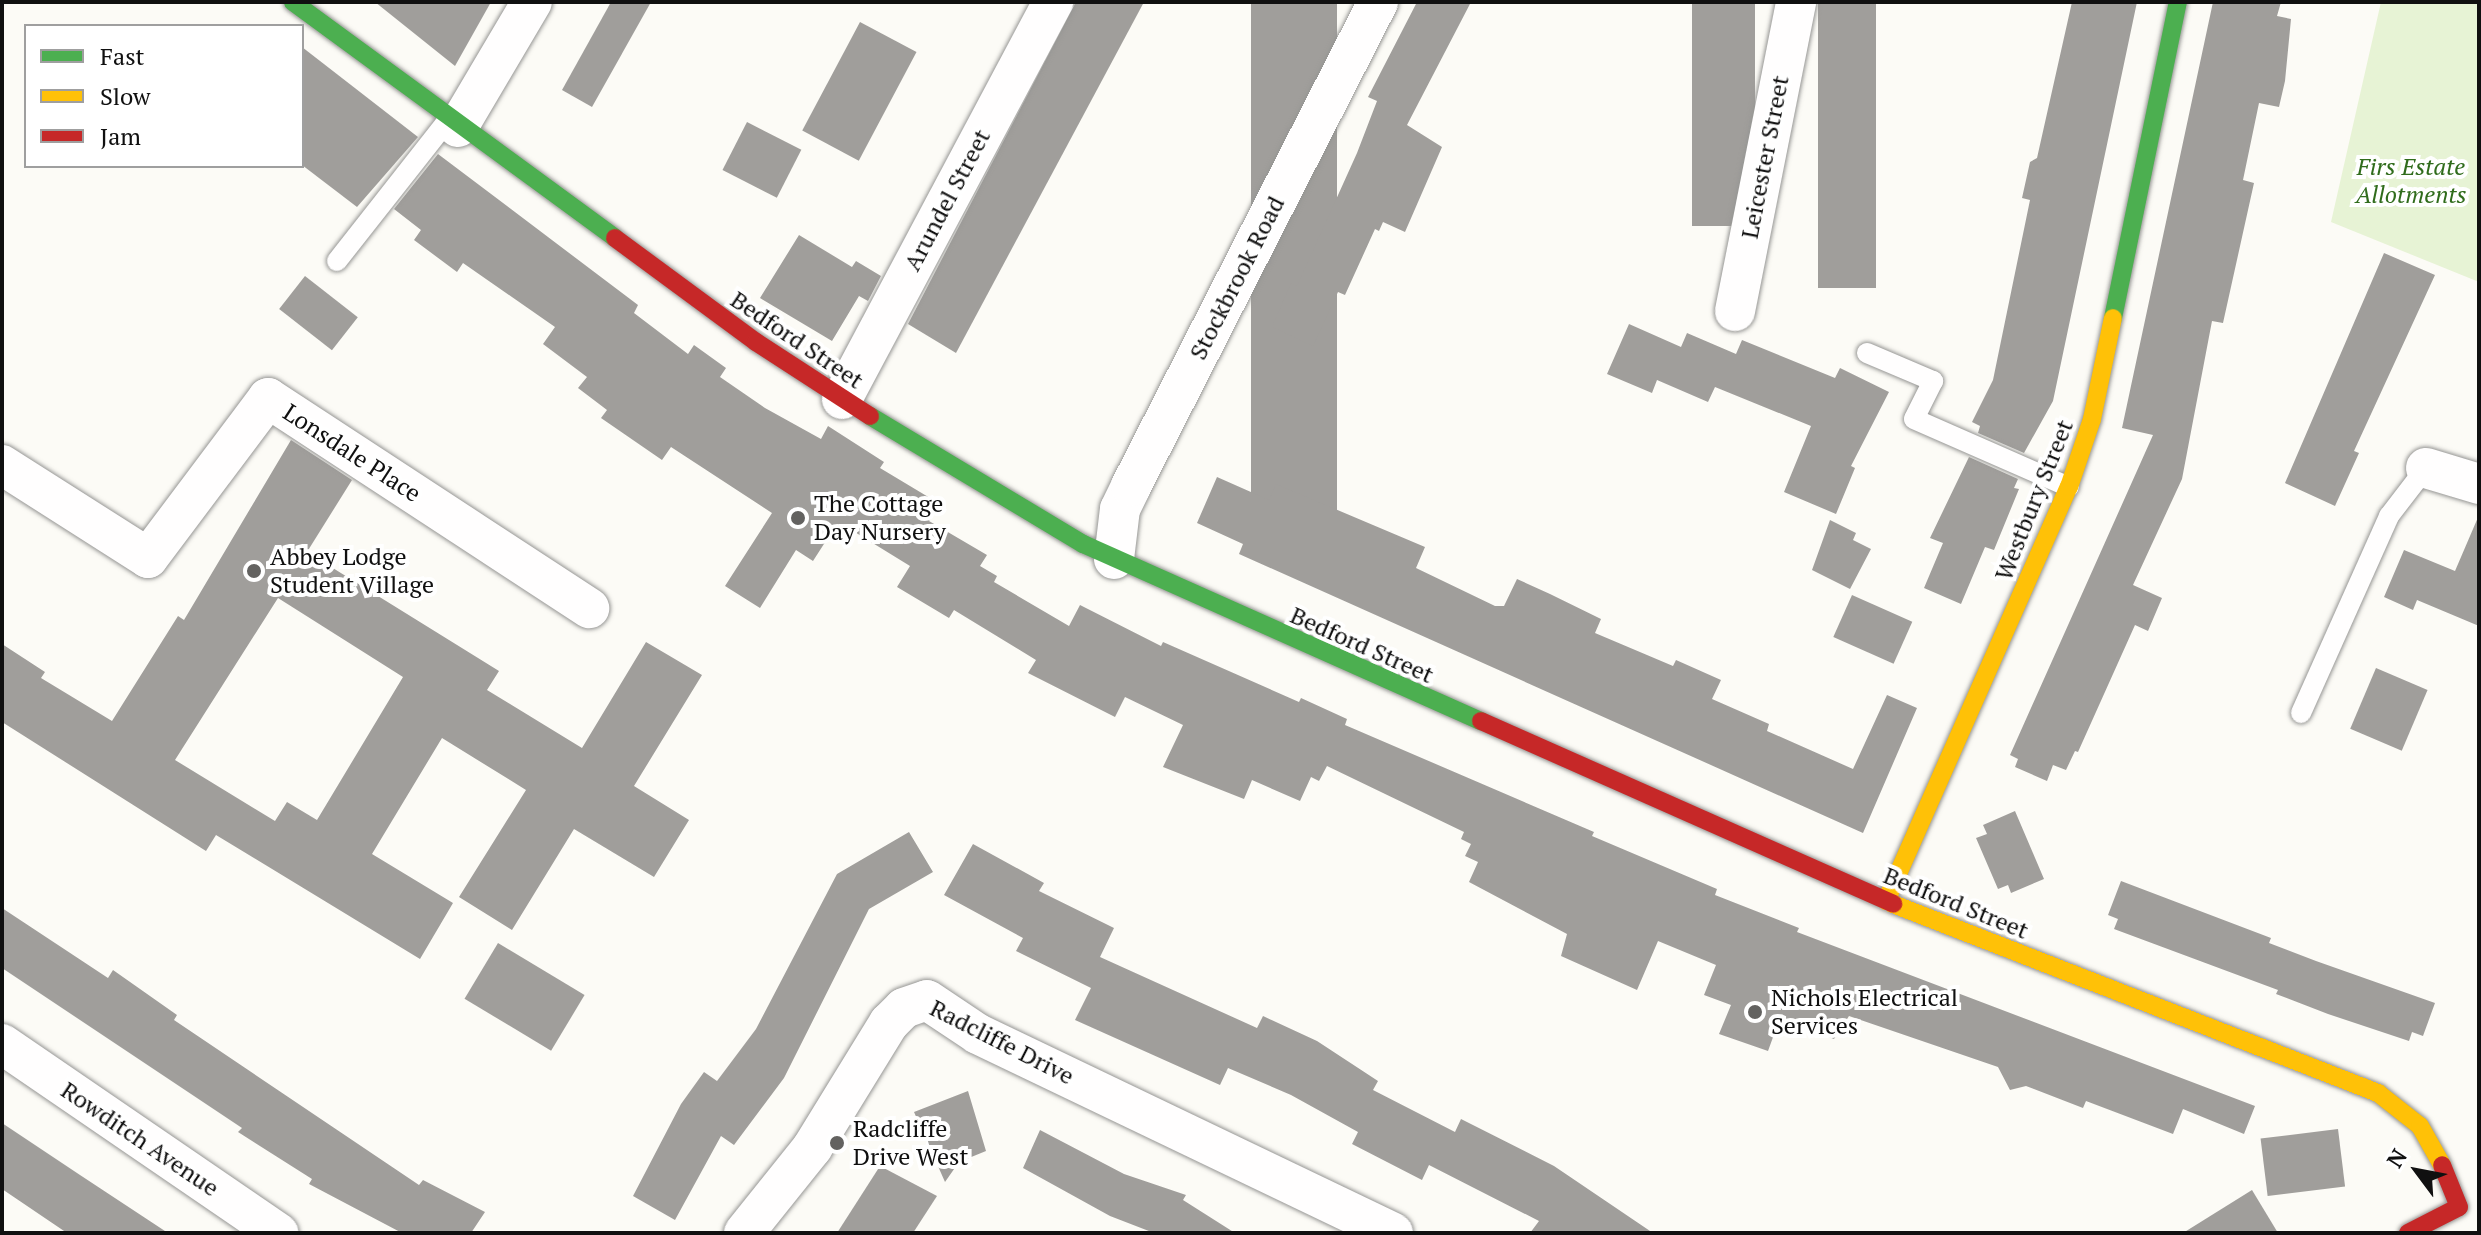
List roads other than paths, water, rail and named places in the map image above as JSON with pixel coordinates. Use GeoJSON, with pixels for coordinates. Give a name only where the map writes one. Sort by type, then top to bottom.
{"type":"FeatureCollection","features":[{"type":"Feature","properties":{"kind":"street","name":"Bedford Street"},"geometry":{"type":"LineString","coordinates":[[293,2],[453,124],[679,289],[842,399],[1114,559],[1886,901],[2378,1093],[2420,1126],[2469,1203]]}},
{"type":"Feature","properties":{"kind":"street"},"geometry":{"type":"LineString","coordinates":[[453,124],[532,2]]}},
{"type":"Feature","properties":{"kind":"street","name":"Arundel Street"},"geometry":{"type":"LineString","coordinates":[[842,399],[1053,2]]}},
{"type":"Feature","properties":{"kind":"street","name":"Stockbrook Road"},"geometry":{"type":"LineString","coordinates":[[1114,559],[1120,509],[1378,2]]}},
{"type":"Feature","properties":{"kind":"street","name":"Leicester Street"},"geometry":{"type":"LineString","coordinates":[[1735,311],[1796,2]]}},
{"type":"Feature","properties":{"kind":"street","name":"Westbury Street"},"geometry":{"type":"LineString","coordinates":[[1886,901],[2069,487],[2092,419],[2178,2]]}},
{"type":"Feature","properties":{"kind":"street","name":"Lonsdale Place"},"geometry":{"type":"LineString","coordinates":[[2,465],[148,558],[268,398],[589,608]]}},
{"type":"Feature","properties":{"kind":"street"},"geometry":{"type":"LineString","coordinates":[[2426,468],[2479,484]]}},
{"type":"Feature","properties":{"kind":"street","name":"Radcliffe Drive"},"geometry":{"type":"LineString","coordinates":[[744,1233],[812,1148],[889,1023],[914,1001],[927,1000],[978,1034],[1393,1233]]}},
{"type":"Feature","properties":{"kind":"street","name":"Rowditch Avenue"},"geometry":{"type":"LineString","coordinates":[[2,1044],[278,1233]]}},
{"type":"Feature","properties":{"kind":"street"},"geometry":{"type":"LineString","coordinates":[[2408,1233],[2469,1203]]}},
{"type":"Feature","properties":{"kind":"lane"},"geometry":{"type":"LineString","coordinates":[[337,261],[453,124]]}},
{"type":"Feature","properties":{"kind":"lane"},"geometry":{"type":"LineString","coordinates":[[1867,353],[1933,381],[1914,419],[2069,487]]}},
{"type":"Feature","properties":{"kind":"lane"},"geometry":{"type":"LineString","coordinates":[[2301,713],[2389,516],[2426,468]]}},
{"type":"Feature","properties":{"kind":"place","name":"The Cottage Day Nursery"},"geometry":{"type":"Point","coordinates":[798,518]}},
{"type":"Feature","properties":{"kind":"place","name":"Abbey Lodge Student Village"},"geometry":{"type":"Point","coordinates":[254,571]}},
{"type":"Feature","properties":{"kind":"place","name":"Nichols Electrical Services"},"geometry":{"type":"Point","coordinates":[1755,1012]}},
{"type":"Feature","properties":{"kind":"place","name":"Radcliffe Drive West"},"geometry":{"type":"Point","coordinates":[837,1143]}},
{"type":"Feature","properties":{"kind":"park label","name":"Firs Estate Allotments"},"geometry":{"type":"Point","coordinates":[2411,181]}}]}
